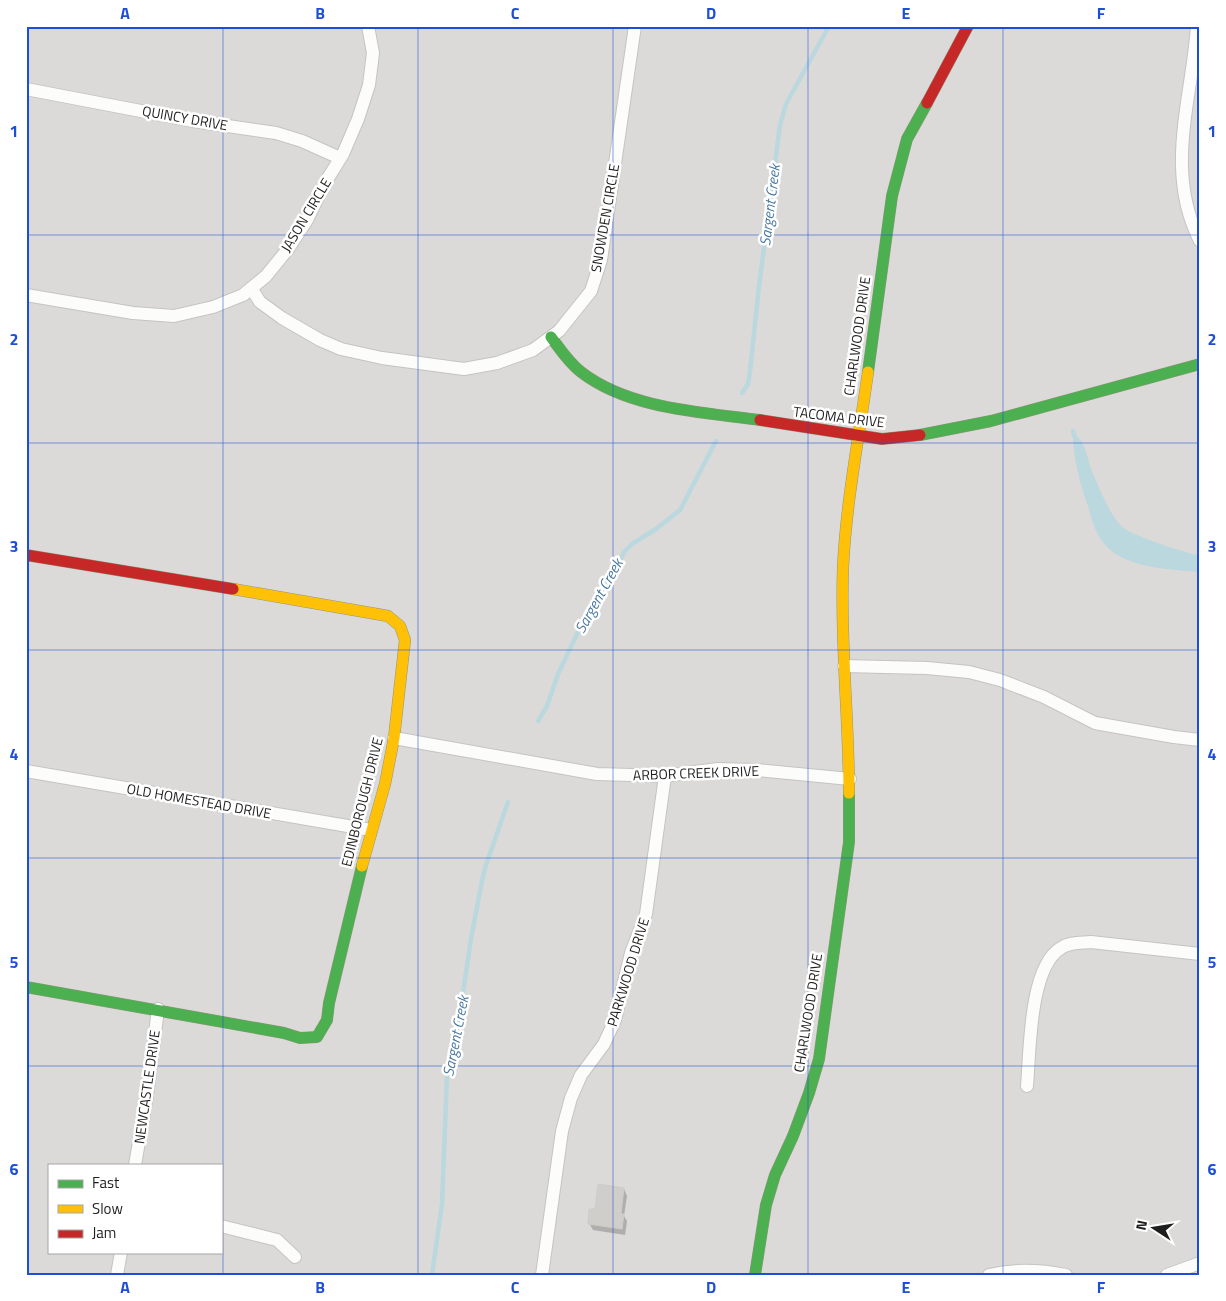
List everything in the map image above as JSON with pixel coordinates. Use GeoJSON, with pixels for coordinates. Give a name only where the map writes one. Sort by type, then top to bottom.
{"type":"FeatureCollection","features":[{"type":"Feature","properties":{"kind":"street","name":"JASON CIRCLE"},"geometry":{"type":"LineString","coordinates":[[26,295],[133,313],[174,316],[213,308],[243,295],[266,276],[288,249],[307,220],[340,158],[358,119],[369,85],[373,53],[368,26]]}},
{"type":"Feature","properties":{"kind":"street","name":"SNOWDEN CIRCLE"},"geometry":{"type":"LineString","coordinates":[[251,288],[260,302],[320,340],[342,350],[382,358],[464,369],[497,363],[532,350],[559,331],[591,291],[601,260],[636,26]]}},
{"type":"Feature","properties":{"kind":"street","name":"CHARLWOOD DRIVE"},"geometry":{"type":"LineString","coordinates":[[844,666],[843,568],[847,521],[892,196],[907,139],[968,26]]}},
{"type":"Feature","properties":{"kind":"street"},"geometry":{"type":"LineString","coordinates":[[1197,26],[1183,127],[1182,174],[1184,200],[1200,241]]}},
{"type":"Feature","properties":{"kind":"street","name":"QUINCY DRIVE"},"geometry":{"type":"LineString","coordinates":[[26,88],[193,120],[276,133],[302,141],[340,158]]}},
{"type":"Feature","properties":{"kind":"street","name":"TACOMA DRIVE"},"geometry":{"type":"LineString","coordinates":[[551,337],[572,365],[596,382],[644,402],[882,439],[934,433],[991,421],[1200,364]]}},
{"type":"Feature","properties":{"kind":"street","name":"EDINBOROUGH DRIVE"},"geometry":{"type":"LineString","coordinates":[[26,555],[388,616],[400,626],[404,640],[404,657],[394,738],[385,784],[371,830],[329,1003],[327,1020],[317,1037],[300,1038],[284,1033],[158,1009],[26,987]]}},
{"type":"Feature","properties":{"kind":"street"},"geometry":{"type":"LineString","coordinates":[[850,779],[844,666],[927,668],[969,672],[1000,680],[1044,697],[1095,723],[1200,740]]}},
{"type":"Feature","properties":{"kind":"street","name":"ARBOR CREEK DRIVE"},"geometry":{"type":"LineString","coordinates":[[394,738],[597,774],[665,776],[718,769],[757,770],[850,779]]}},
{"type":"Feature","properties":{"kind":"street","name":"OLD HOMESTEAD DRIVE"},"geometry":{"type":"LineString","coordinates":[[26,771],[371,830]]}},
{"type":"Feature","properties":{"kind":"street","name":"PARKWOOD DRIVE"},"geometry":{"type":"LineString","coordinates":[[542,1275],[562,1131],[571,1098],[581,1075],[604,1044],[615,1020],[631,953],[646,914],[665,776]]}},
{"type":"Feature","properties":{"kind":"street","name":"CHARLWOOD DRIVE"},"geometry":{"type":"LineString","coordinates":[[755,1275],[766,1205],[775,1175],[793,1136],[809,1093],[819,1059],[849,842],[850,779]]}},
{"type":"Feature","properties":{"kind":"street"},"geometry":{"type":"LineString","coordinates":[[1027,1086],[1031,1025],[1038,984],[1050,958],[1061,947],[1091,942],[1200,954]]}},
{"type":"Feature","properties":{"kind":"street","name":"NEWCASTLE DRIVE"},"geometry":{"type":"LineString","coordinates":[[135,1164],[147,1096],[158,1009]]}},
{"type":"Feature","properties":{"kind":"street"},"geometry":{"type":"LineString","coordinates":[[222,1226],[277,1240],[295,1257]]}},
{"type":"Feature","properties":{"kind":"street"},"geometry":{"type":"LineString","coordinates":[[117,1275],[121,1254]]}},
{"type":"Feature","properties":{"kind":"street"},"geometry":{"type":"LineString","coordinates":[[1167,1275],[1200,1263]]}},
{"type":"Feature","properties":{"kind":"street"},"geometry":{"type":"LineString","coordinates":[[989,1275],[999,1272],[1045,1271],[1066,1275]]}},
{"type":"Feature","properties":{"kind":"shaded area"},"geometry":{"type":"Polygon","coordinates":[[[26,26],[1200,26],[1200,1275],[26,1275],[26,26]]]}},
{"type":"Feature","properties":{"kind":"water"},"geometry":{"type":"Polygon","coordinates":[[[1078,437],[1106,502],[1121,526],[1146,539],[1200,556],[1200,572],[1145,566],[1119,556],[1108,548],[1096,531],[1080,481],[1073,438],[1078,437]]]}},
{"type":"Feature","properties":{"kind":"building"},"geometry":{"type":"Polygon","coordinates":[[[598,1184],[624,1188],[621,1214],[624,1214],[622,1229],[588,1224],[589,1209],[595,1209],[598,1184]]]}},
{"type":"Feature","properties":{"kind":"waterway","name":"Sargent Creek"},"geometry":{"type":"LineString","coordinates":[[742,393],[748,384],[750,371],[780,125],[786,104],[829,26]]}},
{"type":"Feature","properties":{"kind":"waterway"},"geometry":{"type":"LineString","coordinates":[[1073,431],[1075,438]]}},
{"type":"Feature","properties":{"kind":"waterway","name":"Sargent Creek"},"geometry":{"type":"LineString","coordinates":[[538,721],[547,706],[558,674],[589,609],[602,588],[609,583],[624,552],[632,544],[656,529],[680,510],[716,441]]}},
{"type":"Feature","properties":{"kind":"waterway","name":"Sargent Creek"},"geometry":{"type":"LineString","coordinates":[[432,1275],[442,1204],[447,1076],[455,1047],[471,939],[482,881],[508,802]]}},
{"type":"Feature","properties":{"kind":"traffic: fast"},"geometry":{"type":"LineString","coordinates":[[868,372],[892,196],[907,139],[927,103]]}},
{"type":"Feature","properties":{"kind":"traffic: fast"},"geometry":{"type":"LineString","coordinates":[[551,337],[576,368],[600,384],[621,394],[666,407],[760,420]]}},
{"type":"Feature","properties":{"kind":"traffic: fast"},"geometry":{"type":"LineString","coordinates":[[920,435],[991,421],[1200,364]]}},
{"type":"Feature","properties":{"kind":"traffic: fast"},"geometry":{"type":"LineString","coordinates":[[755,1275],[766,1205],[775,1175],[793,1136],[809,1093],[819,1059],[849,842],[849,793]]}},
{"type":"Feature","properties":{"kind":"traffic: fast"},"geometry":{"type":"LineString","coordinates":[[26,987],[284,1033],[300,1038],[317,1037],[327,1020],[329,1003],[362,866]]}},
{"type":"Feature","properties":{"kind":"traffic: slow"},"geometry":{"type":"LineString","coordinates":[[849,793],[842,596],[843,568],[850,495],[868,372]]}},
{"type":"Feature","properties":{"kind":"traffic: slow"},"geometry":{"type":"LineString","coordinates":[[233,589],[388,616],[400,626],[405,640],[394,738],[385,784],[362,866]]}},
{"type":"Feature","properties":{"kind":"traffic: jam"},"geometry":{"type":"LineString","coordinates":[[927,103],[968,26]]}},
{"type":"Feature","properties":{"kind":"traffic: jam"},"geometry":{"type":"LineString","coordinates":[[760,420],[882,439],[920,435]]}},
{"type":"Feature","properties":{"kind":"traffic: jam"},"geometry":{"type":"LineString","coordinates":[[26,555],[233,589]]}}]}
